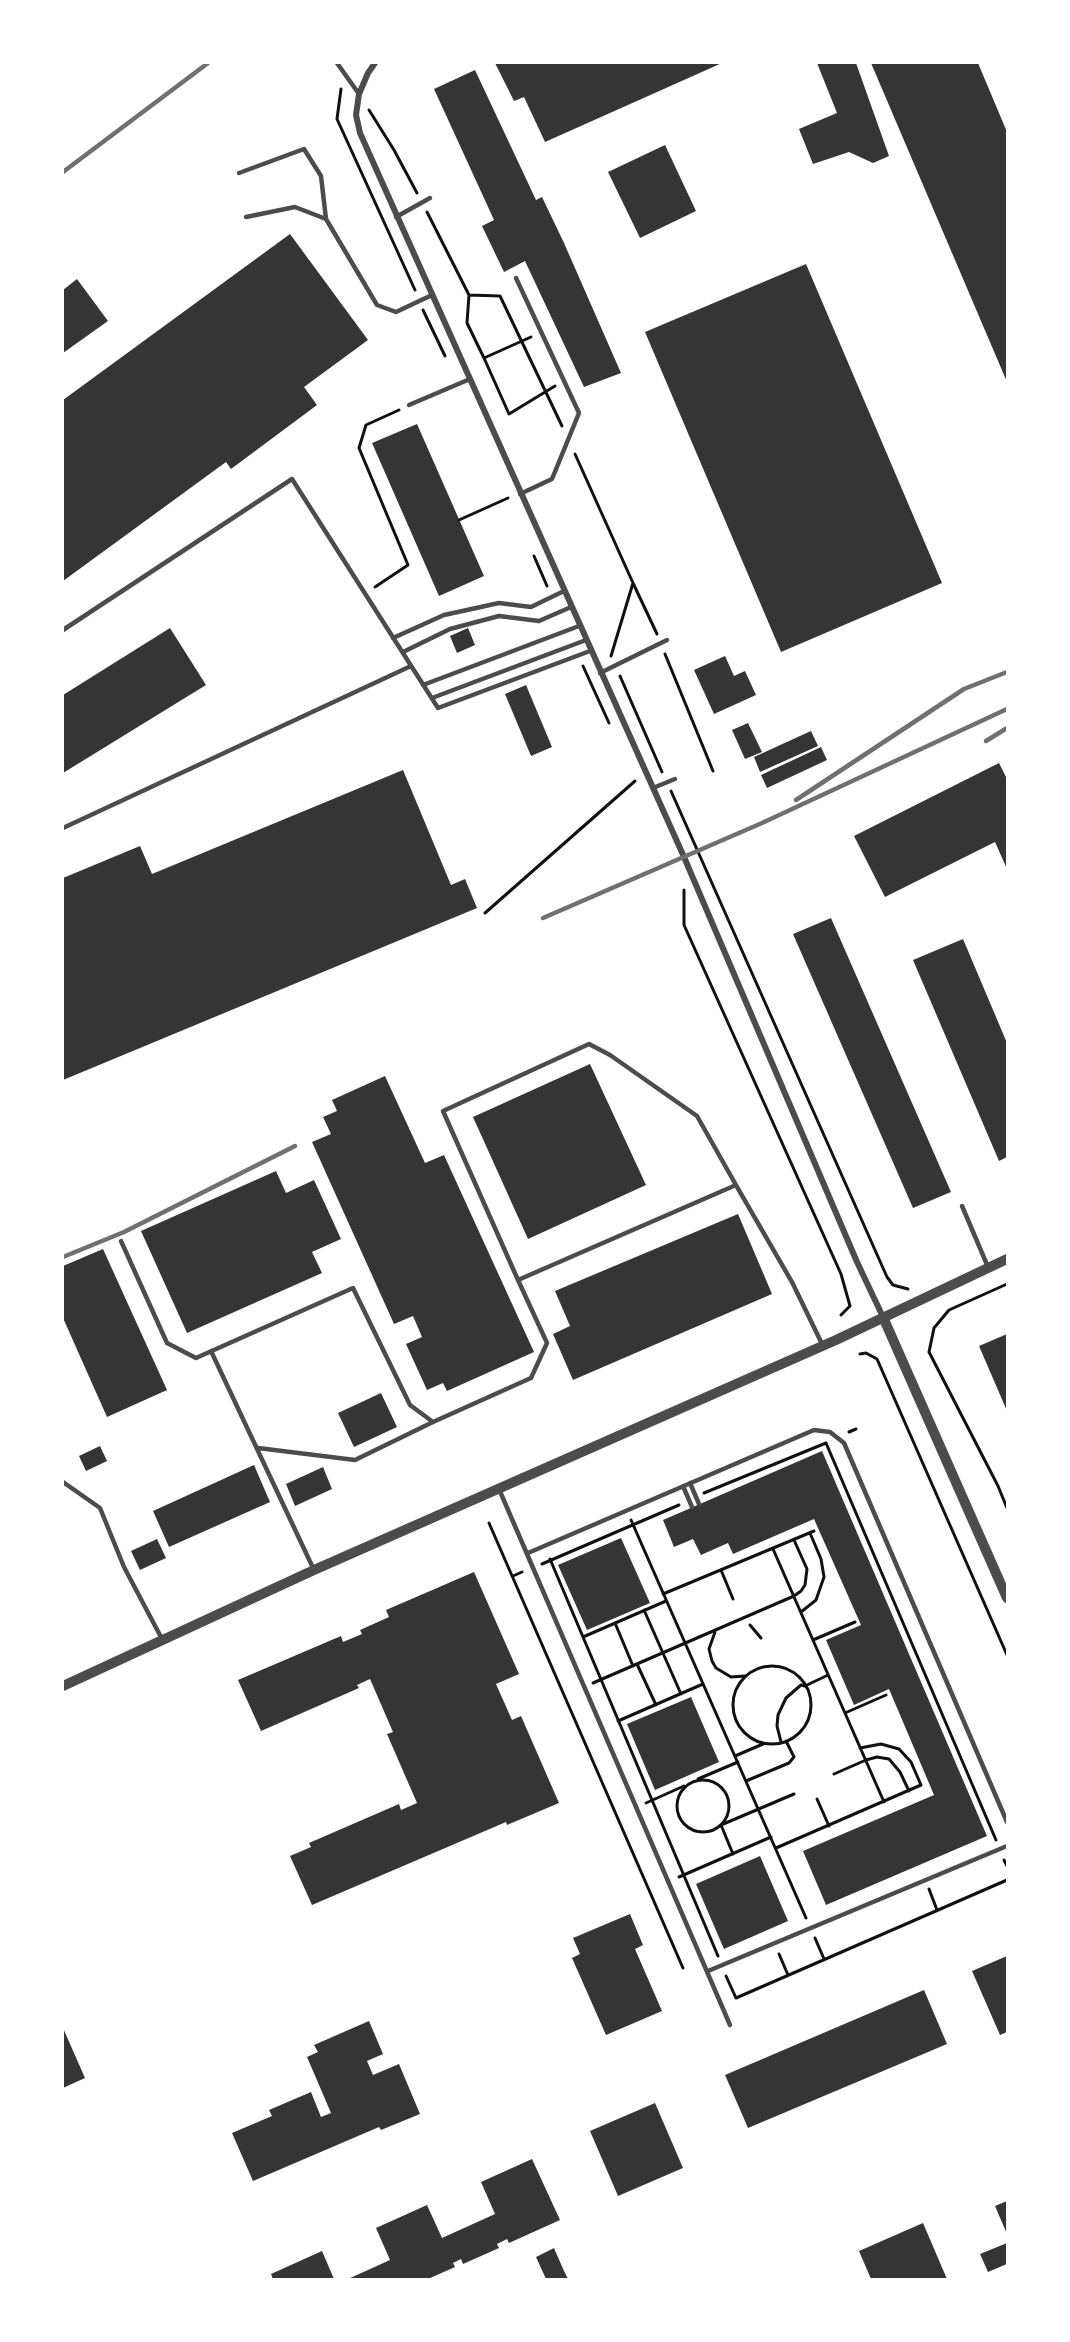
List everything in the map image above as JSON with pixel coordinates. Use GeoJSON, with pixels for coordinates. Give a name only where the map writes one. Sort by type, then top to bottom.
{"type":"FeatureCollection","features":[{"type":"Feature","properties":{"kind":"street"},"geometry":{"type":"LineString","coordinates":[[375,63],[359,94],[356,115],[360,133],[600,674],[694,879],[857,1262],[1007,1598]]}},
{"type":"Feature","properties":{"kind":"street"},"geometry":{"type":"LineString","coordinates":[[63,1686],[314,1570],[823,1346],[1007,1258]]}},
{"type":"Feature","properties":{"kind":"lane"},"geometry":{"type":"LineString","coordinates":[[337,63],[359,94]]}},
{"type":"Feature","properties":{"kind":"lane"},"geometry":{"type":"LineString","coordinates":[[239,173],[304,149],[321,176],[326,219],[377,305],[396,312],[432,295]]}},
{"type":"Feature","properties":{"kind":"lane"},"geometry":{"type":"LineString","coordinates":[[396,217],[430,198]]}},
{"type":"Feature","properties":{"kind":"lane"},"geometry":{"type":"LineString","coordinates":[[246,218],[295,207],[326,219]]}},
{"type":"Feature","properties":{"kind":"lane"},"geometry":{"type":"LineString","coordinates":[[516,278],[579,413],[552,479],[520,494]]}},
{"type":"Feature","properties":{"kind":"lane"},"geometry":{"type":"LineString","coordinates":[[409,405],[470,379]]}},
{"type":"Feature","properties":{"kind":"lane"},"geometry":{"type":"LineString","coordinates":[[63,630],[292,479],[438,708],[590,651]]}},
{"type":"Feature","properties":{"kind":"lane"},"geometry":{"type":"LineString","coordinates":[[393,638],[444,615],[499,603],[531,607],[564,591]]}},
{"type":"Feature","properties":{"kind":"lane"},"geometry":{"type":"LineString","coordinates":[[403,652],[450,629],[499,616],[539,621],[571,607]]}},
{"type":"Feature","properties":{"kind":"lane"},"geometry":{"type":"LineString","coordinates":[[423,685],[579,626]]}},
{"type":"Feature","properties":{"kind":"lane"},"geometry":{"type":"LineString","coordinates":[[432,698],[586,640]]}},
{"type":"Feature","properties":{"kind":"lane"},"geometry":{"type":"LineString","coordinates":[[600,674],[667,640]]}},
{"type":"Feature","properties":{"kind":"lane"},"geometry":{"type":"LineString","coordinates":[[63,828],[411,666]]}},
{"type":"Feature","properties":{"kind":"lane"},"geometry":{"type":"LineString","coordinates":[[537,670],[540,678]]}},
{"type":"Feature","properties":{"kind":"lane"},"geometry":{"type":"LineString","coordinates":[[653,788],[675,779]]}},
{"type":"Feature","properties":{"kind":"lane"},"geometry":{"type":"LineString","coordinates":[[258,1448],[355,1460],[531,1378],[546,1343],[443,1111],[589,1044],[610,1055],[697,1116],[792,1282],[823,1346]]}},
{"type":"Feature","properties":{"kind":"lane"},"geometry":{"type":"LineString","coordinates":[[518,1280],[736,1185]]}},
{"type":"Feature","properties":{"kind":"lane"},"geometry":{"type":"LineString","coordinates":[[962,1206],[988,1267]]}},
{"type":"Feature","properties":{"kind":"lane"},"geometry":{"type":"LineString","coordinates":[[121,1241],[167,1343],[196,1358],[353,1288],[410,1405],[433,1422]]}},
{"type":"Feature","properties":{"kind":"lane"},"geometry":{"type":"LineString","coordinates":[[211,1351],[314,1570]]}},
{"type":"Feature","properties":{"kind":"lane"},"geometry":{"type":"LineString","coordinates":[[528,1553],[814,1430],[830,1432],[844,1443],[1007,1822]]}},
{"type":"Feature","properties":{"kind":"lane"},"geometry":{"type":"LineString","coordinates":[[63,1482],[100,1508],[124,1567],[162,1640]]}},
{"type":"Feature","properties":{"kind":"lane"},"geometry":{"type":"LineString","coordinates":[[690,1483],[699,1504]]}},
{"type":"Feature","properties":{"kind":"lane"},"geometry":{"type":"LineString","coordinates":[[683,1486],[692,1507]]}},
{"type":"Feature","properties":{"kind":"lane"},"geometry":{"type":"LineString","coordinates":[[499,1489],[730,2025]]}},
{"type":"Feature","properties":{"kind":"lane"},"geometry":{"type":"LineString","coordinates":[[708,1971],[1007,1846]]}},
{"type":"Feature","properties":{"kind":"path"},"geometry":{"type":"LineString","coordinates":[[359,94],[394,150],[469,296],[467,323],[509,414],[564,380]]}},
{"type":"Feature","properties":{"kind":"path"},"geometry":{"type":"LineString","coordinates":[[469,296],[500,296],[661,643],[713,771]]}},
{"type":"Feature","properties":{"kind":"path"},"geometry":{"type":"LineString","coordinates":[[484,358],[542,332]]}},
{"type":"Feature","properties":{"kind":"path"},"geometry":{"type":"LineString","coordinates":[[365,593],[408,565],[359,448],[366,425],[409,405]]}},
{"type":"Feature","properties":{"kind":"path"},"geometry":{"type":"LineString","coordinates":[[459,520],[508,498]]}},
{"type":"Feature","properties":{"kind":"path"},"geometry":{"type":"LineString","coordinates":[[530,548],[552,597]]}},
{"type":"Feature","properties":{"kind":"path"},"geometry":{"type":"LineString","coordinates":[[633,583],[611,655],[615,666],[887,1277],[893,1285],[903,1289],[915,1286]]}},
{"type":"Feature","properties":{"kind":"path"},"geometry":{"type":"LineString","coordinates":[[578,655],[611,728]]}},
{"type":"Feature","properties":{"kind":"path"},"geometry":{"type":"LineString","coordinates":[[485,913],[635,781],[640,791]]}},
{"type":"Feature","properties":{"kind":"path"},"geometry":{"type":"LineString","coordinates":[[681,882],[685,891],[684,925],[842,1274],[850,1306],[841,1315]]}},
{"type":"Feature","properties":{"kind":"path"},"geometry":{"type":"LineString","coordinates":[[1007,1284],[949,1310],[934,1328],[929,1352],[1007,1508]]}},
{"type":"Feature","properties":{"kind":"path"},"geometry":{"type":"LineString","coordinates":[[860,1354],[866,1353],[877,1359],[1007,1655]]}},
{"type":"Feature","properties":{"kind":"path"},"geometry":{"type":"LineString","coordinates":[[696,1497],[825,1443],[1007,1866]]}},
{"type":"Feature","properties":{"kind":"path"},"geometry":{"type":"LineString","coordinates":[[513,1576],[634,1526],[689,1500]]}},
{"type":"Feature","properties":{"kind":"path"},"geometry":{"type":"LineString","coordinates":[[627,1510],[824,1959]]}},
{"type":"Feature","properties":{"kind":"path"},"geometry":{"type":"LineString","coordinates":[[489,1522],[683,1968]]}},
{"type":"Feature","properties":{"kind":"path"},"geometry":{"type":"LineString","coordinates":[[663,1594],[812,1532],[824,1577],[816,1600],[801,1612]]}},
{"type":"Feature","properties":{"kind":"path"},"geometry":{"type":"LineString","coordinates":[[564,1695],[794,1596],[805,1585],[807,1569],[794,1540]]}},
{"type":"Feature","properties":{"kind":"path"},"geometry":{"type":"LineString","coordinates":[[544,1546],[736,1998],[1007,1880]]}},
{"type":"Feature","properties":{"kind":"path"},"geometry":{"type":"LineString","coordinates":[[773,1549],[884,1802]]}},
{"type":"Feature","properties":{"kind":"path"},"geometry":{"type":"LineString","coordinates":[[721,1570],[733,1599]]}},
{"type":"Feature","properties":{"kind":"path"},"geometry":{"type":"LineString","coordinates":[[583,1637],[666,1601]]}},
{"type":"Feature","properties":{"kind":"path"},"geometry":{"type":"LineString","coordinates":[[644,1610],[681,1694]]}},
{"type":"Feature","properties":{"kind":"path"},"geometry":{"type":"LineString","coordinates":[[813,1640],[855,1622]]}},
{"type":"Feature","properties":{"kind":"path"},"geometry":{"type":"LineString","coordinates":[[615,1623],[656,1705]]}},
{"type":"Feature","properties":{"kind":"path"},"geometry":{"type":"LineString","coordinates":[[750,1625],[761,1638]]}},
{"type":"Feature","properties":{"kind":"path"},"geometry":{"type":"LineString","coordinates":[[716,1630],[709,1649],[716,1668],[732,1677],[746,1676],[764,1666],[775,1666],[795,1674],[805,1686],[810,1700],[807,1720],[795,1736],[783,1742],[765,1743],[735,1756]]}},
{"type":"Feature","properties":{"kind":"path"},"geometry":{"type":"LineString","coordinates":[[746,1781],[789,1763],[794,1756],[783,1742],[777,1726],[781,1707],[794,1690],[801,1685],[805,1686],[828,1675]]}},
{"type":"Feature","properties":{"kind":"path"},"geometry":{"type":"LineString","coordinates":[[746,1676],[735,1692],[733,1711],[741,1729],[748,1736],[765,1743]]}},
{"type":"Feature","properties":{"kind":"path"},"geometry":{"type":"LineString","coordinates":[[618,1721],[703,1684]]}},
{"type":"Feature","properties":{"kind":"path"},"geometry":{"type":"LineString","coordinates":[[845,1713],[886,1695]]}},
{"type":"Feature","properties":{"kind":"path"},"geometry":{"type":"LineString","coordinates":[[776,1849],[921,1785],[910,1762],[899,1749],[881,1744],[860,1748]]}},
{"type":"Feature","properties":{"kind":"path"},"geometry":{"type":"LineString","coordinates":[[834,1774],[877,1757],[889,1759],[900,1772],[909,1791]]}},
{"type":"Feature","properties":{"kind":"path"},"geometry":{"type":"LineString","coordinates":[[638,1807],[738,1762]]}},
{"type":"Feature","properties":{"kind":"path"},"geometry":{"type":"LineString","coordinates":[[733,1854],[721,1825],[728,1810],[726,1794],[708,1780],[693,1782],[681,1791],[677,1799],[678,1816],[690,1829],[706,1832],[721,1825],[758,1809],[794,1794]]}},
{"type":"Feature","properties":{"kind":"path"},"geometry":{"type":"LineString","coordinates":[[817,1799],[829,1826]]}},
{"type":"Feature","properties":{"kind":"path"},"geometry":{"type":"LineString","coordinates":[[669,1882],[771,1837]]}},
{"type":"Feature","properties":{"kind":"path"},"geometry":{"type":"LineString","coordinates":[[775,1944],[788,1975]]}},
{"type":"Feature","properties":{"kind":"building"},"geometry":{"type":"Polygon","coordinates":[[[495,63],[722,63],[545,142],[524,97],[514,101],[495,63]]]}},
{"type":"Feature","properties":{"kind":"building"},"geometry":{"type":"Polygon","coordinates":[[[817,63],[856,63],[889,156],[873,163],[849,152],[813,164],[799,129],[837,113],[817,63]]]}},
{"type":"Feature","properties":{"kind":"building"},"geometry":{"type":"Polygon","coordinates":[[[871,63],[978,63],[1007,132],[1007,382],[871,63]]]}},
{"type":"Feature","properties":{"kind":"building"},"geometry":{"type":"Polygon","coordinates":[[[475,70],[536,200],[542,197],[621,373],[584,387],[525,261],[504,272],[482,226],[494,220],[434,89],[475,70]]]}},
{"type":"Feature","properties":{"kind":"building"},"geometry":{"type":"Polygon","coordinates":[[[665,145],[696,211],[640,238],[608,172],[665,145]]]}},
{"type":"Feature","properties":{"kind":"building"},"geometry":{"type":"Polygon","coordinates":[[[290,234],[368,340],[304,387],[317,405],[231,469],[226,462],[63,581],[63,400],[290,234]]]}},
{"type":"Feature","properties":{"kind":"building"},"geometry":{"type":"Polygon","coordinates":[[[806,264],[942,583],[781,652],[645,332],[806,264]]]}},
{"type":"Feature","properties":{"kind":"building"},"geometry":{"type":"Polygon","coordinates":[[[77,279],[108,321],[63,353],[63,290],[77,279]]]}},
{"type":"Feature","properties":{"kind":"building"},"geometry":{"type":"Polygon","coordinates":[[[417,424],[484,576],[439,596],[372,443],[417,424]]]}},
{"type":"Feature","properties":{"kind":"building"},"geometry":{"type":"Polygon","coordinates":[[[170,628],[206,685],[63,773],[63,695],[170,628]]]}},
{"type":"Feature","properties":{"kind":"building"},"geometry":{"type":"Polygon","coordinates":[[[468,628],[475,645],[457,653],[450,636],[468,628]]]}},
{"type":"Feature","properties":{"kind":"building"},"geometry":{"type":"Polygon","coordinates":[[[725,656],[734,676],[745,671],[756,695],[714,714],[694,670],[725,656]]]}},
{"type":"Feature","properties":{"kind":"building"},"geometry":{"type":"Polygon","coordinates":[[[526,685],[552,747],[531,756],[505,694],[526,685]]]}},
{"type":"Feature","properties":{"kind":"building"},"geometry":{"type":"Polygon","coordinates":[[[748,723],[762,752],[745,759],[732,730],[748,723]]]}},
{"type":"Feature","properties":{"kind":"building"},"geometry":{"type":"Polygon","coordinates":[[[811,731],[818,746],[760,772],[754,757],[811,731]]]}},
{"type":"Feature","properties":{"kind":"building"},"geometry":{"type":"Polygon","coordinates":[[[821,747],[827,760],[767,788],[761,775],[821,747]]]}},
{"type":"Feature","properties":{"kind":"building"},"geometry":{"type":"Polygon","coordinates":[[[999,763],[1007,779],[1007,869],[995,842],[885,897],[854,836],[999,763]]]}},
{"type":"Feature","properties":{"kind":"building"},"geometry":{"type":"Polygon","coordinates":[[[403,770],[451,885],[465,879],[477,908],[63,1080],[63,878],[140,846],[152,874],[403,770]]]}},
{"type":"Feature","properties":{"kind":"building"},"geometry":{"type":"Polygon","coordinates":[[[831,918],[951,1192],[913,1208],[793,934],[831,918]]]}},
{"type":"Feature","properties":{"kind":"building"},"geometry":{"type":"Polygon","coordinates":[[[963,939],[1007,1043],[1007,1157],[999,1161],[913,960],[963,939]]]}},
{"type":"Feature","properties":{"kind":"building"},"geometry":{"type":"Polygon","coordinates":[[[590,1064],[646,1185],[528,1239],[473,1117],[590,1064]]]}},
{"type":"Feature","properties":{"kind":"building"},"geometry":{"type":"Polygon","coordinates":[[[385,1076],[425,1163],[444,1155],[534,1352],[447,1391],[443,1383],[427,1390],[406,1344],[422,1337],[413,1316],[394,1324],[312,1142],[331,1134],[323,1117],[337,1111],[332,1100],[385,1076]]]}},
{"type":"Feature","properties":{"kind":"building"},"geometry":{"type":"Polygon","coordinates":[[[276,1171],[286,1193],[314,1180],[341,1239],[312,1252],[322,1273],[187,1333],[141,1231],[276,1171]]]}},
{"type":"Feature","properties":{"kind":"building"},"geometry":{"type":"Polygon","coordinates":[[[738,1214],[772,1294],[573,1380],[553,1334],[570,1326],[555,1291],[738,1214]]]}},
{"type":"Feature","properties":{"kind":"building"},"geometry":{"type":"Polygon","coordinates":[[[103,1249],[167,1390],[107,1417],[63,1318],[63,1266],[103,1249]]]}},
{"type":"Feature","properties":{"kind":"building"},"geometry":{"type":"Polygon","coordinates":[[[1007,1334],[1007,1411],[979,1346],[1007,1334]]]}},
{"type":"Feature","properties":{"kind":"building"},"geometry":{"type":"Polygon","coordinates":[[[381,1393],[397,1427],[354,1447],[338,1413],[381,1393]]]}},
{"type":"Feature","properties":{"kind":"building"},"geometry":{"type":"Polygon","coordinates":[[[100,1446],[107,1461],[86,1471],[79,1456],[100,1446]]]}},
{"type":"Feature","properties":{"kind":"building"},"geometry":{"type":"Polygon","coordinates":[[[822,1451],[987,1836],[826,1905],[803,1851],[934,1795],[889,1689],[854,1705],[826,1640],[861,1625],[814,1519],[733,1554],[728,1543],[701,1555],[693,1539],[674,1547],[663,1520],[822,1451]]]}},
{"type":"Feature","properties":{"kind":"building"},"geometry":{"type":"Polygon","coordinates":[[[254,1465],[270,1502],[169,1547],[153,1511],[254,1465]]]}},
{"type":"Feature","properties":{"kind":"building"},"geometry":{"type":"Polygon","coordinates":[[[323,1467],[332,1489],[295,1506],[286,1484],[323,1467]]]}},
{"type":"Feature","properties":{"kind":"building"},"geometry":{"type":"Polygon","coordinates":[[[621,1538],[650,1603],[587,1630],[558,1565],[621,1538]]]}},
{"type":"Feature","properties":{"kind":"building"},"geometry":{"type":"Polygon","coordinates":[[[157,1539],[166,1558],[140,1570],[131,1551],[157,1539]]]}},
{"type":"Feature","properties":{"kind":"building"},"geometry":{"type":"Polygon","coordinates":[[[474,1572],[519,1674],[496,1684],[512,1720],[521,1716],[559,1803],[507,1825],[506,1822],[312,1905],[290,1856],[311,1847],[309,1843],[399,1804],[401,1810],[417,1803],[387,1734],[393,1732],[370,1679],[357,1685],[359,1688],[261,1731],[238,1680],[341,1636],[343,1642],[362,1634],[360,1630],[389,1617],[386,1610],[474,1572]]]}},
{"type":"Feature","properties":{"kind":"building"},"geometry":{"type":"Polygon","coordinates":[[[691,1697],[719,1762],[655,1790],[627,1724],[691,1697]]]}},
{"type":"Feature","properties":{"kind":"building"},"geometry":{"type":"Polygon","coordinates":[[[760,1856],[788,1921],[724,1949],[696,1884],[760,1856]]]}},
{"type":"Feature","properties":{"kind":"building"},"geometry":{"type":"Polygon","coordinates":[[[630,1914],[643,1945],[635,1949],[662,2011],[606,2035],[572,1958],[580,1954],[573,1938],[630,1914]]]}},
{"type":"Feature","properties":{"kind":"building"},"geometry":{"type":"Polygon","coordinates":[[[1007,1956],[1007,2032],[1000,2035],[972,1971],[1007,1956]]]}},
{"type":"Feature","properties":{"kind":"building"},"geometry":{"type":"Polygon","coordinates":[[[924,1990],[947,2044],[748,2128],[725,2075],[924,1990]]]}},
{"type":"Feature","properties":{"kind":"building"},"geometry":{"type":"Polygon","coordinates":[[[369,2021],[383,2054],[367,2061],[373,2075],[399,2064],[420,2114],[381,2130],[379,2127],[253,2181],[232,2133],[272,2116],[269,2110],[311,2092],[321,2117],[331,2113],[307,2057],[318,2052],[314,2045],[369,2021]]]}},
{"type":"Feature","properties":{"kind":"building"},"geometry":{"type":"Polygon","coordinates":[[[63,2028],[85,2078],[63,2088],[63,2028]]]}},
{"type":"Feature","properties":{"kind":"building"},"geometry":{"type":"Polygon","coordinates":[[[655,2103],[683,2168],[618,2196],[590,2131],[655,2103]]]}},
{"type":"Feature","properties":{"kind":"building"},"geometry":{"type":"Polygon","coordinates":[[[532,2159],[560,2220],[509,2243],[507,2239],[497,2244],[499,2248],[463,2264],[461,2259],[453,2263],[455,2267],[428,2279],[348,2279],[390,2260],[376,2228],[427,2205],[442,2238],[495,2214],[481,2182],[532,2159]]]}},
{"type":"Feature","properties":{"kind":"building"},"geometry":{"type":"Polygon","coordinates":[[[1007,2201],[1007,2234],[995,2206],[1007,2201]]]}},
{"type":"Feature","properties":{"kind":"building"},"geometry":{"type":"Polygon","coordinates":[[[923,2223],[947,2279],[871,2279],[859,2251],[923,2223]]]}},
{"type":"Feature","properties":{"kind":"building"},"geometry":{"type":"Polygon","coordinates":[[[1007,2243],[1007,2264],[988,2272],[980,2254],[1007,2243]]]}},
{"type":"Feature","properties":{"kind":"building"},"geometry":{"type":"Polygon","coordinates":[[[554,2248],[568,2279],[546,2279],[536,2257],[554,2248]]]}},
{"type":"Feature","properties":{"kind":"building"},"geometry":{"type":"Polygon","coordinates":[[[322,2251],[334,2279],[273,2279],[271,2274],[322,2251]]]}},
{"type":"Feature","properties":{"kind":"railway"},"geometry":{"type":"LineString","coordinates":[[63,172],[208,63]]}},
{"type":"Feature","properties":{"kind":"railway"},"geometry":{"type":"LineString","coordinates":[[796,800],[964,689],[1007,672]]}},
{"type":"Feature","properties":{"kind":"railway"},"geometry":{"type":"LineString","coordinates":[[543,918],[762,823],[1007,709]]}},
{"type":"Feature","properties":{"kind":"railway"},"geometry":{"type":"LineString","coordinates":[[986,741],[1007,728]]}},
{"type":"Feature","properties":{"kind":"railway"},"geometry":{"type":"LineString","coordinates":[[63,1257],[124,1232],[295,1146]]}}]}
